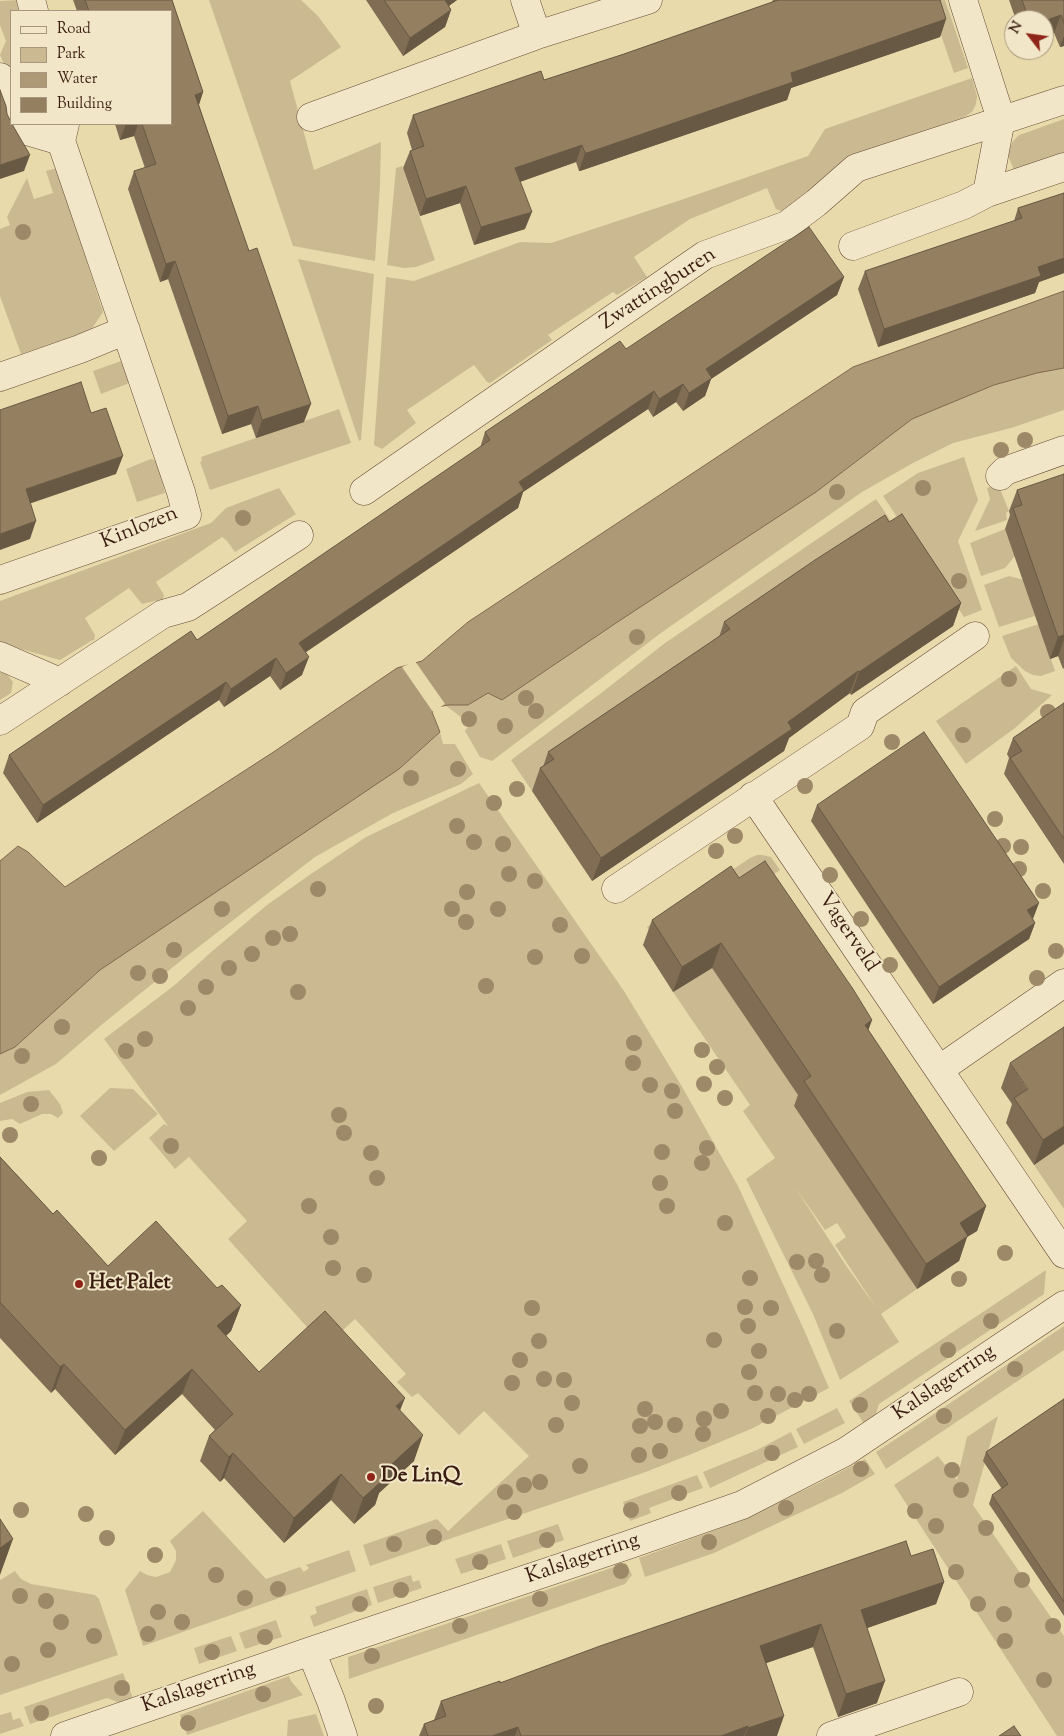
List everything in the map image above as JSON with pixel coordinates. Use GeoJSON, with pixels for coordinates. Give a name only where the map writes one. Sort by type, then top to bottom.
{"type":"FeatureCollection","features":[{"type":"Feature","properties":{"kind":"street"},"geometry":{"type":"LineString","coordinates":[[525,0],[537,35]]}},
{"type":"Feature","properties":{"kind":"street"},"geometry":{"type":"LineString","coordinates":[[312,117],[537,35],[648,0]]}},
{"type":"Feature","properties":{"kind":"street"},"geometry":{"type":"LineString","coordinates":[[963,0],[1001,119],[987,193]]}},
{"type":"Feature","properties":{"kind":"street"},"geometry":{"type":"LineString","coordinates":[[0,77],[10,108]]}},
{"type":"Feature","properties":{"kind":"street","name":"Zwattingburen"},"geometry":{"type":"LineString","coordinates":[[364,491],[706,254],[788,224],[816,203],[856,168],[1001,119],[1064,100]]}},
{"type":"Feature","properties":{"kind":"street","name":"Kinlozen"},"geometry":{"type":"LineString","coordinates":[[0,580],[187,515],[63,132],[17,128],[16,125]]}},
{"type":"Feature","properties":{"kind":"street"},"geometry":{"type":"LineString","coordinates":[[853,246],[964,205],[987,193],[1064,167]]}},
{"type":"Feature","properties":{"kind":"street"},"geometry":{"type":"LineString","coordinates":[[0,377],[80,349],[126,330]]}},
{"type":"Feature","properties":{"kind":"street"},"geometry":{"type":"LineString","coordinates":[[1000,476],[1005,471],[1064,450]]}},
{"type":"Feature","properties":{"kind":"street"},"geometry":{"type":"LineString","coordinates":[[0,721],[163,614],[188,607],[299,534]]}},
{"type":"Feature","properties":{"kind":"street"},"geometry":{"type":"LineString","coordinates":[[616,889],[860,726],[866,712],[975,636]]}},
{"type":"Feature","properties":{"kind":"street"},"geometry":{"type":"LineString","coordinates":[[0,656],[60,682]]}},
{"type":"Feature","properties":{"kind":"street","name":"Vagerveld"},"geometry":{"type":"LineString","coordinates":[[753,796],[1064,1254]]}},
{"type":"Feature","properties":{"kind":"street"},"geometry":{"type":"LineString","coordinates":[[940,1069],[1064,983]]}},
{"type":"Feature","properties":{"kind":"street","name":"Kalslagerring"},"geometry":{"type":"LineString","coordinates":[[64,1736],[628,1545],[742,1504],[845,1452],[1064,1305]]}},
{"type":"Feature","properties":{"kind":"street"},"geometry":{"type":"LineString","coordinates":[[311,1651],[332,1701],[343,1736]]}},
{"type":"Feature","properties":{"kind":"street"},"geometry":{"type":"LineString","coordinates":[[834,1736],[959,1692]]}},
{"type":"Feature","properties":{"kind":"green space"},"geometry":{"type":"Polygon","coordinates":[[[20,0],[21,3],[18,10],[10,10],[10,68],[4,64],[0,55],[6,41],[0,25],[0,1],[20,0]]]}},
{"type":"Feature","properties":{"kind":"green space"},"geometry":{"type":"Polygon","coordinates":[[[209,0],[301,0],[318,16],[341,47],[290,81],[314,170],[381,142],[375,261],[293,246],[209,0]]]}},
{"type":"Feature","properties":{"kind":"green space"},"geometry":{"type":"Polygon","coordinates":[[[929,0],[945,0],[968,68],[954,73],[929,0]]]}},
{"type":"Feature","properties":{"kind":"green space"},"geometry":{"type":"Polygon","coordinates":[[[972,78],[977,96],[976,104],[972,112],[964,117],[844,160],[783,212],[776,209],[767,188],[690,219],[634,257],[647,277],[617,295],[613,292],[548,335],[552,340],[490,383],[487,382],[474,365],[407,410],[416,423],[382,449],[374,445],[386,277],[414,281],[520,242],[551,243],[681,200],[808,156],[825,129],[972,78]]]}},
{"type":"Feature","properties":{"kind":"green space"},"geometry":{"type":"Polygon","coordinates":[[[1064,119],[1064,155],[1014,170],[1009,158],[1009,150],[1013,141],[1019,135],[1064,119]]]}},
{"type":"Feature","properties":{"kind":"green space"},"geometry":{"type":"Polygon","coordinates":[[[402,166],[435,260],[416,267],[404,268],[387,265],[396,168],[402,166]]]}},
{"type":"Feature","properties":{"kind":"green space"},"geometry":{"type":"Polygon","coordinates":[[[57,168],[103,312],[91,330],[21,354],[0,296],[0,229],[10,225],[7,217],[27,178],[34,199],[53,193],[46,171],[57,168]]]}},
{"type":"Feature","properties":{"kind":"green space"},"geometry":{"type":"Polygon","coordinates":[[[298,259],[374,274],[361,440],[359,441],[298,259]]]}},
{"type":"Feature","properties":{"kind":"green space"},"geometry":{"type":"Polygon","coordinates":[[[121,361],[130,381],[127,384],[101,394],[93,371],[121,361]]]}},
{"type":"Feature","properties":{"kind":"green space"},"geometry":{"type":"Polygon","coordinates":[[[1064,368],[1064,410],[1011,428],[953,443],[862,492],[661,633],[492,761],[480,757],[465,731],[470,724],[445,705],[468,705],[488,693],[502,700],[816,492],[912,419],[994,385],[1037,373],[1064,368]]]}},
{"type":"Feature","properties":{"kind":"green space"},"geometry":{"type":"Polygon","coordinates":[[[339,409],[351,443],[210,490],[200,462],[202,461],[201,457],[339,409]]]}},
{"type":"Feature","properties":{"kind":"green space"},"geometry":{"type":"Polygon","coordinates":[[[964,457],[978,500],[958,541],[982,610],[964,617],[883,496],[918,473],[964,457]]]}},
{"type":"Feature","properties":{"kind":"green space"},"geometry":{"type":"Polygon","coordinates":[[[151,459],[157,461],[165,493],[137,502],[126,469],[151,459]]]}},
{"type":"Feature","properties":{"kind":"green space"},"geometry":{"type":"Polygon","coordinates":[[[998,484],[1009,511],[1006,513],[1007,520],[975,531],[990,499],[987,488],[998,484]]]}},
{"type":"Feature","properties":{"kind":"green space"},"geometry":{"type":"Polygon","coordinates":[[[279,488],[296,514],[235,552],[222,537],[156,582],[164,595],[163,599],[142,604],[129,588],[85,618],[95,635],[94,640],[60,660],[0,643],[0,601],[211,523],[226,508],[279,488]]]}},
{"type":"Feature","properties":{"kind":"green space"},"geometry":{"type":"Polygon","coordinates":[[[876,499],[899,533],[532,791],[511,760],[665,643],[876,499]]]}},
{"type":"Feature","properties":{"kind":"green space"},"geometry":{"type":"Polygon","coordinates":[[[1005,529],[1015,556],[1005,568],[981,576],[970,543],[1005,529]]]}},
{"type":"Feature","properties":{"kind":"green space"},"geometry":{"type":"Polygon","coordinates":[[[1009,576],[1024,580],[1035,616],[999,627],[984,585],[1009,576]]]}},
{"type":"Feature","properties":{"kind":"green space"},"geometry":{"type":"Polygon","coordinates":[[[1039,624],[1055,671],[1041,676],[1025,671],[1011,658],[1002,636],[1039,624]]]}},
{"type":"Feature","properties":{"kind":"green space"},"geometry":{"type":"Polygon","coordinates":[[[1016,666],[1031,689],[1052,695],[1015,728],[966,764],[936,721],[1016,666]]]}},
{"type":"Feature","properties":{"kind":"green space"},"geometry":{"type":"Polygon","coordinates":[[[0,672],[7,674],[13,682],[11,693],[0,700],[0,672]]]}},
{"type":"Feature","properties":{"kind":"green space"},"geometry":{"type":"Polygon","coordinates":[[[440,732],[443,744],[455,744],[473,774],[461,784],[393,813],[315,857],[183,959],[56,1064],[0,1095],[0,1054],[15,1047],[100,970],[399,769],[440,732]]]}},
{"type":"Feature","properties":{"kind":"green space"},"geometry":{"type":"Polygon","coordinates":[[[479,783],[624,991],[681,1085],[738,1186],[829,1388],[751,1429],[643,1473],[370,1566],[363,1545],[437,1519],[448,1531],[529,1456],[484,1411],[459,1435],[418,1393],[412,1397],[397,1382],[406,1374],[355,1319],[331,1341],[315,1336],[228,1239],[247,1221],[189,1157],[175,1169],[149,1138],[164,1124],[168,1126],[104,1039],[176,984],[267,905],[308,876],[366,837],[479,783]]]}},
{"type":"Feature","properties":{"kind":"green space"},"geometry":{"type":"Polygon","coordinates":[[[757,855],[771,857],[780,870],[757,886],[803,1101],[795,1106],[917,1289],[881,1314],[899,1342],[840,1380],[813,1314],[746,1179],[775,1158],[743,1111],[750,1105],[673,992],[684,984],[647,927],[757,855]],[[795,1187],[877,1309],[835,1245],[846,1237],[837,1223],[825,1230],[795,1187]]]}},
{"type":"Feature","properties":{"kind":"green space"},"geometry":{"type":"Polygon","coordinates":[[[110,1088],[133,1089],[158,1114],[114,1151],[80,1116],[110,1088]]]}},
{"type":"Feature","properties":{"kind":"green space"},"geometry":{"type":"Polygon","coordinates":[[[49,1090],[60,1104],[63,1113],[58,1118],[51,1114],[42,1114],[20,1124],[12,1119],[0,1121],[0,1103],[27,1092],[49,1090]]]}},
{"type":"Feature","properties":{"kind":"green space"},"geometry":{"type":"Polygon","coordinates":[[[1064,1144],[1064,1209],[1034,1165],[1064,1144]]]}},
{"type":"Feature","properties":{"kind":"green space"},"geometry":{"type":"Polygon","coordinates":[[[1046,1270],[1044,1294],[879,1404],[874,1421],[867,1428],[849,1401],[1046,1270]]]}},
{"type":"Feature","properties":{"kind":"green space"},"geometry":{"type":"Polygon","coordinates":[[[1064,1326],[1064,1350],[886,1469],[876,1452],[1064,1326]]]}},
{"type":"Feature","properties":{"kind":"green space"},"geometry":{"type":"Polygon","coordinates":[[[837,1408],[845,1423],[804,1444],[796,1429],[837,1408]]]}},
{"type":"Feature","properties":{"kind":"green space"},"geometry":{"type":"Polygon","coordinates":[[[998,1416],[973,1505],[1064,1636],[1064,1736],[1057,1736],[894,1485],[938,1456],[957,1480],[967,1437],[998,1416]]]}},
{"type":"Feature","properties":{"kind":"green space"},"geometry":{"type":"Polygon","coordinates":[[[791,1432],[798,1447],[710,1488],[703,1472],[757,1450],[791,1432]]]}},
{"type":"Feature","properties":{"kind":"green space"},"geometry":{"type":"Polygon","coordinates":[[[865,1459],[875,1474],[842,1493],[714,1553],[645,1577],[639,1558],[718,1529],[769,1507],[865,1459]]]}},
{"type":"Feature","properties":{"kind":"green space"},"geometry":{"type":"Polygon","coordinates":[[[697,1475],[703,1488],[649,1508],[651,1513],[630,1521],[623,1502],[697,1475]]]}},
{"type":"Feature","properties":{"kind":"green space"},"geometry":{"type":"Polygon","coordinates":[[[203,1511],[266,1579],[300,1567],[304,1572],[309,1568],[306,1565],[349,1550],[356,1571],[143,1646],[125,1590],[140,1571],[156,1577],[170,1572],[176,1560],[176,1551],[170,1541],[203,1511]]]}},
{"type":"Feature","properties":{"kind":"green space"},"geometry":{"type":"Polygon","coordinates":[[[558,1524],[564,1540],[513,1558],[507,1541],[558,1524]]]}},
{"type":"Feature","properties":{"kind":"green space"},"geometry":{"type":"Polygon","coordinates":[[[501,1544],[506,1559],[461,1574],[455,1559],[501,1544]]]}},
{"type":"Feature","properties":{"kind":"green space"},"geometry":{"type":"Polygon","coordinates":[[[626,1563],[632,1575],[625,1584],[349,1679],[348,1657],[626,1563]]]}},
{"type":"Feature","properties":{"kind":"green space"},"geometry":{"type":"Polygon","coordinates":[[[15,1571],[21,1579],[31,1584],[95,1595],[99,1599],[118,1655],[0,1695],[0,1580],[15,1571]]]}},
{"type":"Feature","properties":{"kind":"green space"},"geometry":{"type":"Polygon","coordinates":[[[411,1575],[413,1582],[419,1580],[422,1588],[378,1603],[373,1587],[411,1575]]]}},
{"type":"Feature","properties":{"kind":"green space"},"geometry":{"type":"Polygon","coordinates":[[[367,1589],[372,1605],[314,1627],[310,1616],[317,1613],[315,1607],[367,1589]]]}},
{"type":"Feature","properties":{"kind":"green space"},"geometry":{"type":"Polygon","coordinates":[[[276,1620],[282,1637],[245,1649],[239,1633],[276,1620]]]}},
{"type":"Feature","properties":{"kind":"green space"},"geometry":{"type":"Polygon","coordinates":[[[231,1636],[237,1651],[199,1664],[194,1648],[231,1636]]]}},
{"type":"Feature","properties":{"kind":"green space"},"geometry":{"type":"Polygon","coordinates":[[[123,1673],[135,1703],[127,1706],[107,1698],[30,1724],[24,1707],[123,1673]]]}},
{"type":"Feature","properties":{"kind":"green space"},"geometry":{"type":"Polygon","coordinates":[[[289,1676],[303,1695],[187,1735],[180,1715],[289,1676]]]}},
{"type":"Feature","properties":{"kind":"green space"},"geometry":{"type":"Polygon","coordinates":[[[11,1712],[13,1720],[20,1718],[24,1726],[0,1734],[0,1715],[11,1712]]]}},
{"type":"Feature","properties":{"kind":"green space"},"geometry":{"type":"Polygon","coordinates":[[[316,1714],[324,1736],[287,1736],[288,1720],[316,1714]]]}},
{"type":"Feature","properties":{"kind":"water"},"geometry":{"type":"Polygon","coordinates":[[[1064,291],[1064,368],[1037,373],[994,385],[912,419],[816,492],[502,700],[488,693],[468,705],[437,707],[432,712],[440,732],[399,769],[100,970],[15,1047],[0,1054],[0,861],[18,846],[28,852],[65,887],[275,751],[397,668],[422,661],[468,622],[853,367],[1064,291]]]}},
{"type":"Feature","properties":{"kind":"pier"},"geometry":{"type":"Polygon","coordinates":[[[415,661],[445,704],[433,712],[402,667],[415,661]]]}},
{"type":"Feature","properties":{"kind":"building"},"geometry":{"type":"Polygon","coordinates":[[[85,0],[172,0],[203,92],[195,95],[249,251],[257,248],[311,404],[262,420],[258,406],[228,416],[175,261],[166,264],[134,171],[156,164],[142,125],[172,125],[172,10],[89,10],[85,0]]]}},
{"type":"Feature","properties":{"kind":"building"},"geometry":{"type":"Polygon","coordinates":[[[384,0],[445,0],[451,10],[410,38],[384,0]]]}},
{"type":"Feature","properties":{"kind":"building"},"geometry":{"type":"Polygon","coordinates":[[[778,0],[940,0],[946,19],[791,73],[793,82],[587,153],[585,153],[582,145],[515,168],[532,212],[481,227],[466,186],[426,199],[410,151],[424,146],[413,115],[541,71],[544,80],[778,0]]]}},
{"type":"Feature","properties":{"kind":"building"},"geometry":{"type":"Polygon","coordinates":[[[1022,0],[1064,0],[1064,23],[1061,15],[1054,17],[1054,10],[1026,10],[1022,0]]]}},
{"type":"Feature","properties":{"kind":"building"},"geometry":{"type":"Polygon","coordinates":[[[0,90],[10,125],[13,125],[30,155],[0,165],[0,90]]]}},
{"type":"Feature","properties":{"kind":"building"},"geometry":{"type":"Polygon","coordinates":[[[1064,193],[1064,258],[1038,267],[1041,276],[884,329],[865,271],[1022,218],[1018,208],[1064,193]]]}},
{"type":"Feature","properties":{"kind":"building"},"geometry":{"type":"Polygon","coordinates":[[[809,227],[844,277],[706,369],[712,378],[689,393],[683,384],[659,399],[654,391],[519,482],[524,490],[299,643],[309,657],[286,673],[276,658],[231,689],[226,682],[43,805],[9,755],[191,631],[197,640],[490,440],[485,432],[620,341],[626,349],[809,227]]]}},
{"type":"Feature","properties":{"kind":"building"},"geometry":{"type":"Polygon","coordinates":[[[81,382],[91,413],[106,408],[123,456],[26,489],[36,521],[0,534],[0,410],[81,382]]]}},
{"type":"Feature","properties":{"kind":"building"},"geometry":{"type":"Polygon","coordinates":[[[1064,474],[1064,635],[1058,637],[1013,508],[1022,505],[1017,490],[1064,474]]]}},
{"type":"Feature","properties":{"kind":"building"},"geometry":{"type":"Polygon","coordinates":[[[902,514],[961,603],[858,671],[788,722],[792,729],[601,858],[540,768],[554,759],[548,752],[730,629],[724,622],[815,560],[885,515],[889,522],[902,514]]]}},
{"type":"Feature","properties":{"kind":"building"},"geometry":{"type":"Polygon","coordinates":[[[1064,703],[1064,839],[1010,758],[1022,751],[1013,738],[1064,703]]]}},
{"type":"Feature","properties":{"kind":"building"},"geometry":{"type":"Polygon","coordinates":[[[924,732],[1039,903],[1027,910],[1035,923],[939,987],[817,805],[924,732]]]}},
{"type":"Feature","properties":{"kind":"building"},"geometry":{"type":"Polygon","coordinates":[[[765,861],[853,989],[872,1020],[865,1025],[986,1206],[960,1223],[968,1236],[926,1264],[804,1081],[811,1076],[721,943],[682,967],[652,920],[731,866],[739,878],[765,861]]]}},
{"type":"Feature","properties":{"kind":"building"},"geometry":{"type":"Polygon","coordinates":[[[1064,1027],[1064,1126],[1043,1140],[1014,1098],[1028,1089],[1010,1063],[1064,1027]]]}},
{"type":"Feature","properties":{"kind":"building"},"geometry":{"type":"Polygon","coordinates":[[[0,1157],[53,1214],[57,1210],[108,1266],[156,1221],[217,1288],[222,1285],[241,1305],[217,1326],[259,1372],[325,1311],[405,1398],[396,1406],[423,1435],[380,1475],[384,1479],[363,1498],[341,1474],[294,1518],[233,1453],[229,1457],[209,1436],[233,1414],[192,1369],[125,1430],[64,1364],[60,1367],[0,1302],[0,1157]]]}},
{"type":"Feature","properties":{"kind":"building"},"geometry":{"type":"Polygon","coordinates":[[[1064,1399],[1064,1602],[992,1495],[1008,1484],[986,1452],[1064,1399]]]}},
{"type":"Feature","properties":{"kind":"building"},"geometry":{"type":"Polygon","coordinates":[[[0,1519],[13,1539],[0,1548],[0,1519]]]}},
{"type":"Feature","properties":{"kind":"building"},"geometry":{"type":"Polygon","coordinates":[[[906,1541],[911,1556],[933,1549],[944,1582],[861,1610],[885,1681],[846,1694],[821,1624],[760,1646],[784,1716],[721,1736],[521,1736],[518,1727],[492,1736],[428,1736],[424,1724],[446,1716],[441,1701],[500,1681],[500,1683],[600,1646],[906,1541]]]}},
{"type":"Feature","properties":{"kind":"building"},"geometry":{"type":"Polygon","coordinates":[[[1014,1726],[1021,1736],[999,1736],[1014,1726]]]}},
{"type":"Feature","properties":{"kind":"place","name":"Het Palet"},"geometry":{"type":"Point","coordinates":[79,1284]}},
{"type":"Feature","properties":{"kind":"place","name":"De LinQ"},"geometry":{"type":"Point","coordinates":[371,1477]}}]}
